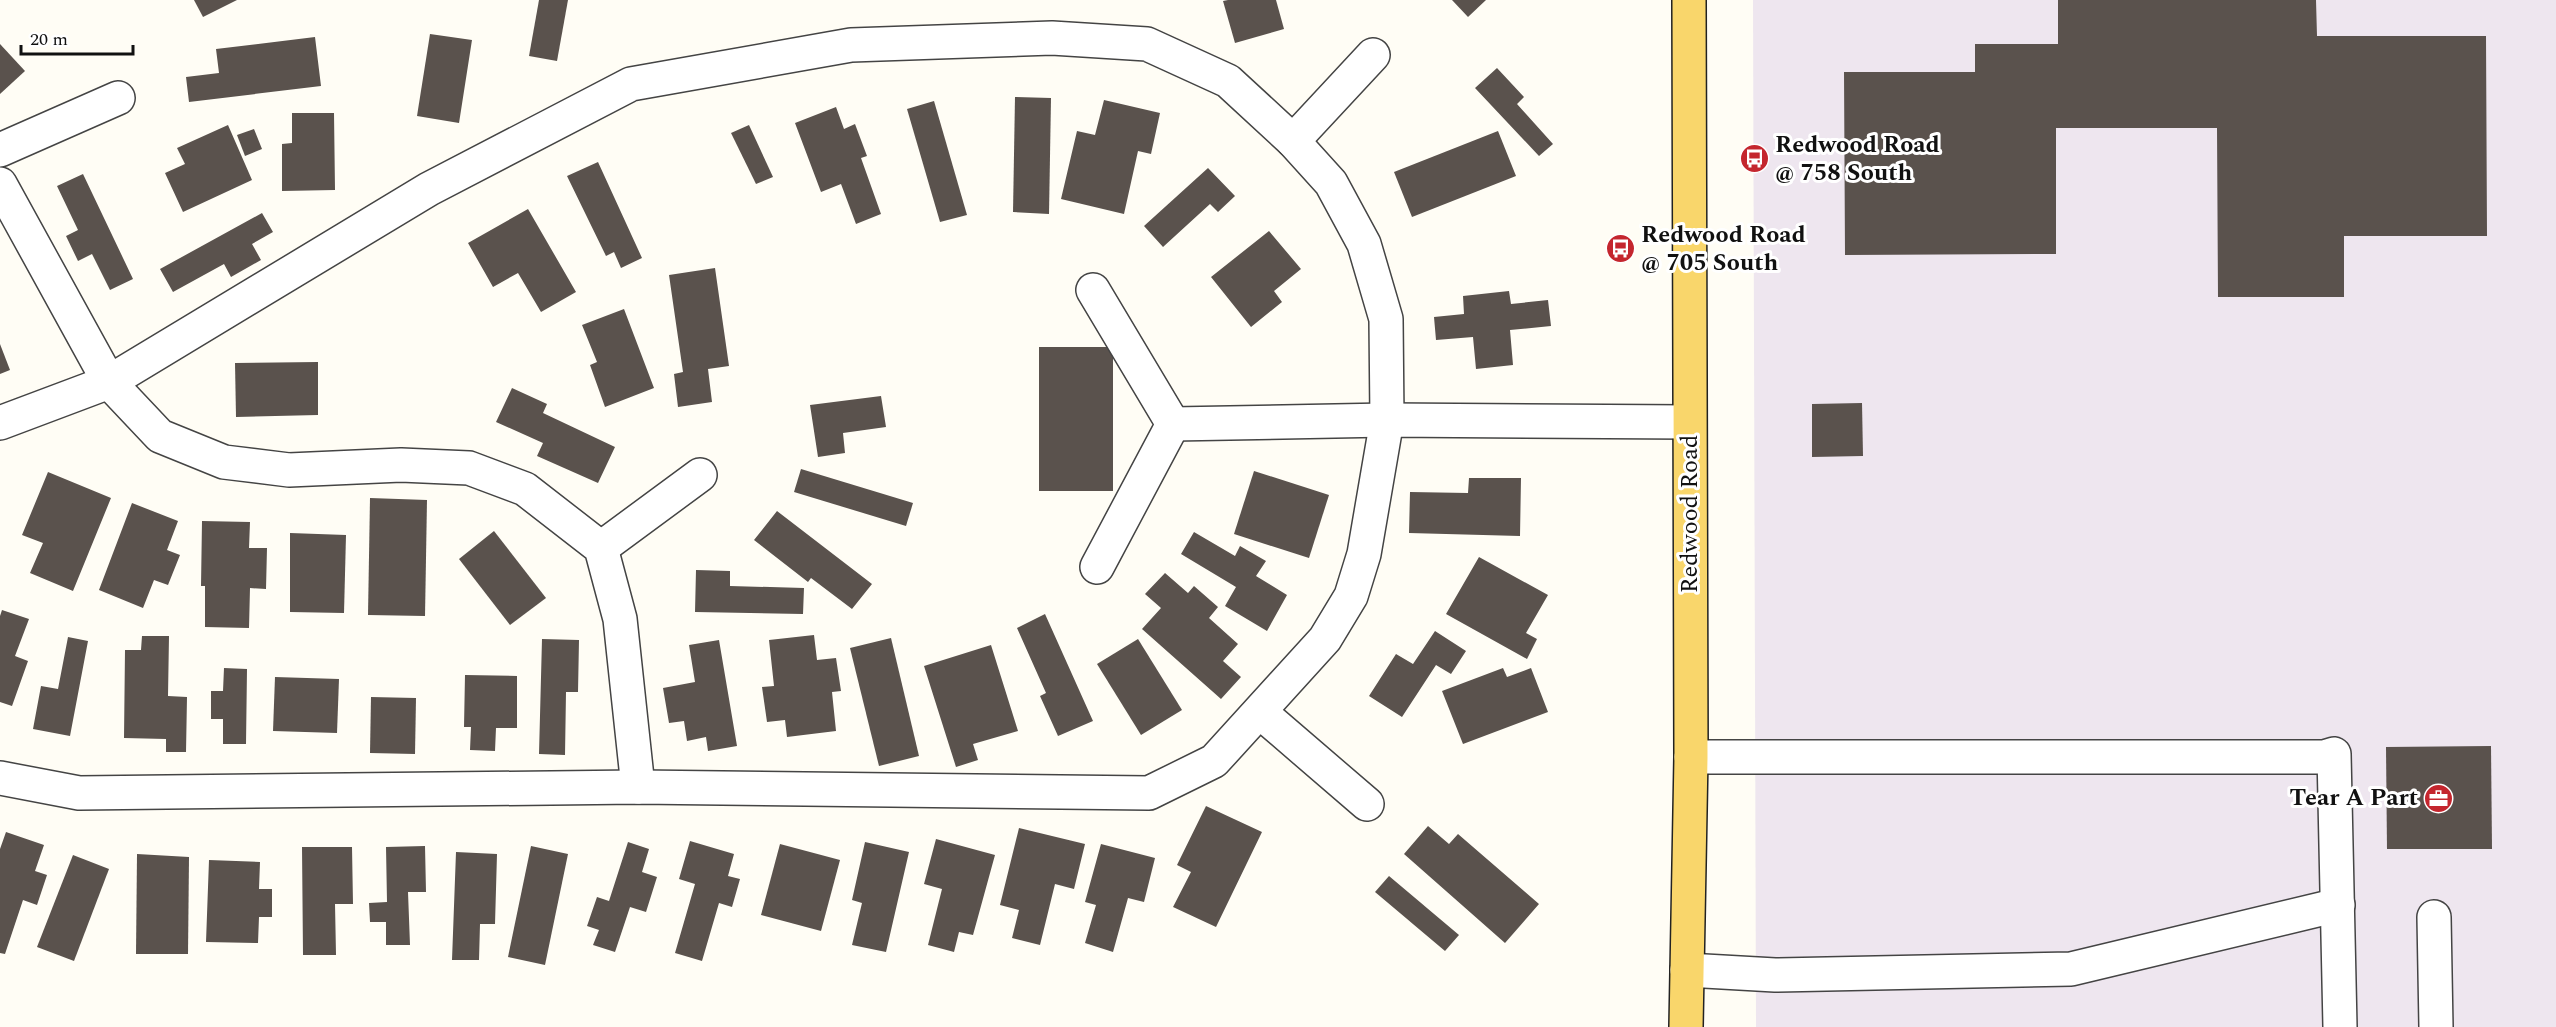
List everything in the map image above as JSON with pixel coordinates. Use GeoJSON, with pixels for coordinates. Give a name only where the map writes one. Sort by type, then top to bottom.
{"type":"FeatureCollection","features":[{"type":"Feature","properties":{"kind":"main road","name":"Redwood Road"},"geometry":{"type":"LineString","coordinates":[[1686,1027],[1691,757],[1689,0]]}},
{"type":"Feature","properties":{"kind":"lane"},"geometry":{"type":"LineString","coordinates":[[0,423],[109,382],[429,189],[631,84],[851,45],[1052,38],[1147,44],[1228,81],[1293,141],[1331,183],[1364,244],[1386,319],[1387,420],[1364,554],[1352,596],[1325,639],[1214,760],[1149,793],[638,787],[79,793],[0,778]]}},
{"type":"Feature","properties":{"kind":"lane"},"geometry":{"type":"LineString","coordinates":[[1293,141],[1373,55]]}},
{"type":"Feature","properties":{"kind":"lane"},"geometry":{"type":"LineString","coordinates":[[0,150],[118,98]]}},
{"type":"Feature","properties":{"kind":"lane"},"geometry":{"type":"LineString","coordinates":[[0,184],[109,382],[160,436],[224,462],[289,470],[401,465],[469,468],[525,489],[601,548],[620,619],[638,787]]}},
{"type":"Feature","properties":{"kind":"lane"},"geometry":{"type":"LineString","coordinates":[[1093,290],[1173,424]]}},
{"type":"Feature","properties":{"kind":"lane"},"geometry":{"type":"LineString","coordinates":[[1173,424],[1387,420],[1689,422]]}},
{"type":"Feature","properties":{"kind":"lane"},"geometry":{"type":"LineString","coordinates":[[1097,567],[1173,424]]}},
{"type":"Feature","properties":{"kind":"lane"},"geometry":{"type":"LineString","coordinates":[[601,548],[700,475]]}},
{"type":"Feature","properties":{"kind":"lane"},"geometry":{"type":"LineString","coordinates":[[1260,712],[1367,804]]}},
{"type":"Feature","properties":{"kind":"lane"},"geometry":{"type":"LineString","coordinates":[[1691,757],[2324,758],[2334,754],[2340,1027]]}},
{"type":"Feature","properties":{"kind":"lane"},"geometry":{"type":"LineString","coordinates":[[1687,970],[1775,975],[2071,969],[2337,905]]}},
{"type":"Feature","properties":{"kind":"lane"},"geometry":{"type":"LineString","coordinates":[[2434,917],[2436,1027]]}},
{"type":"Feature","properties":{"kind":"shaded area"},"geometry":{"type":"Polygon","coordinates":[[[1753,0],[2556,0],[2556,1027],[1756,1027],[1753,0]]]}},
{"type":"Feature","properties":{"kind":"building"},"geometry":{"type":"Polygon","coordinates":[[[194,0],[237,0],[203,17],[194,0]]]}},
{"type":"Feature","properties":{"kind":"building"},"geometry":{"type":"Polygon","coordinates":[[[539,0],[568,0],[557,61],[529,56],[539,0]]]}},
{"type":"Feature","properties":{"kind":"building"},"geometry":{"type":"Polygon","coordinates":[[[1276,0],[1284,29],[1235,43],[1223,1],[1276,0]]]}},
{"type":"Feature","properties":{"kind":"building"},"geometry":{"type":"Polygon","coordinates":[[[1452,0],[1486,0],[1468,17],[1452,0]]]}},
{"type":"Feature","properties":{"kind":"building"},"geometry":{"type":"Polygon","coordinates":[[[2058,0],[2316,0],[2317,36],[2486,36],[2487,236],[2344,236],[2344,297],[2218,297],[2217,128],[2056,128],[2056,254],[1845,255],[1844,72],[1975,72],[1975,44],[2058,44],[2058,0]]]}},
{"type":"Feature","properties":{"kind":"building"},"geometry":{"type":"Polygon","coordinates":[[[430,34],[472,40],[459,123],[417,116],[430,34]]]}},
{"type":"Feature","properties":{"kind":"building"},"geometry":{"type":"Polygon","coordinates":[[[315,37],[321,86],[189,102],[186,77],[219,73],[216,49],[315,37]]]}},
{"type":"Feature","properties":{"kind":"building"},"geometry":{"type":"Polygon","coordinates":[[[0,44],[25,71],[0,94],[0,44]]]}},
{"type":"Feature","properties":{"kind":"building"},"geometry":{"type":"Polygon","coordinates":[[[1497,68],[1524,97],[1517,104],[1553,144],[1539,156],[1475,88],[1497,68]]]}},
{"type":"Feature","properties":{"kind":"building"},"geometry":{"type":"Polygon","coordinates":[[[1015,97],[1051,98],[1049,214],[1013,212],[1015,97]]]}},
{"type":"Feature","properties":{"kind":"building"},"geometry":{"type":"Polygon","coordinates":[[[1104,100],[1160,113],[1151,154],[1138,151],[1124,214],[1061,199],[1077,131],[1095,135],[1104,100]]]}},
{"type":"Feature","properties":{"kind":"building"},"geometry":{"type":"Polygon","coordinates":[[[934,101],[967,215],[940,222],[907,109],[934,101]]]}},
{"type":"Feature","properties":{"kind":"building"},"geometry":{"type":"Polygon","coordinates":[[[836,107],[844,129],[855,124],[867,156],[861,158],[881,214],[856,224],[841,184],[821,192],[795,123],[836,107]]]}},
{"type":"Feature","properties":{"kind":"building"},"geometry":{"type":"Polygon","coordinates":[[[292,113],[334,113],[335,190],[282,191],[282,144],[292,143],[292,113]]]}},
{"type":"Feature","properties":{"kind":"building"},"geometry":{"type":"Polygon","coordinates":[[[228,125],[252,180],[183,212],[165,173],[185,164],[177,148],[228,125]]]}},
{"type":"Feature","properties":{"kind":"building"},"geometry":{"type":"Polygon","coordinates":[[[749,125],[773,177],[756,184],[731,133],[749,125]]]}},
{"type":"Feature","properties":{"kind":"building"},"geometry":{"type":"Polygon","coordinates":[[[254,129],[262,149],[245,156],[237,135],[254,129]]]}},
{"type":"Feature","properties":{"kind":"building"},"geometry":{"type":"Polygon","coordinates":[[[1498,131],[1516,176],[1412,217],[1394,172],[1498,131]]]}},
{"type":"Feature","properties":{"kind":"building"},"geometry":{"type":"Polygon","coordinates":[[[598,162],[642,258],[621,268],[614,252],[606,256],[567,176],[598,162]]]}},
{"type":"Feature","properties":{"kind":"building"},"geometry":{"type":"Polygon","coordinates":[[[1208,168],[1235,196],[1218,212],[1210,204],[1163,247],[1144,226],[1208,168]]]}},
{"type":"Feature","properties":{"kind":"building"},"geometry":{"type":"Polygon","coordinates":[[[83,174],[133,279],[110,290],[92,254],[78,261],[66,236],[78,230],[57,186],[83,174]]]}},
{"type":"Feature","properties":{"kind":"building"},"geometry":{"type":"Polygon","coordinates":[[[528,209],[576,292],[541,312],[518,273],[493,287],[468,243],[528,209]]]}},
{"type":"Feature","properties":{"kind":"building"},"geometry":{"type":"Polygon","coordinates":[[[262,213],[273,232],[252,244],[261,260],[231,277],[224,264],[173,292],[160,269],[262,213]]]}},
{"type":"Feature","properties":{"kind":"building"},"geometry":{"type":"Polygon","coordinates":[[[1269,231],[1301,269],[1274,291],[1282,302],[1251,327],[1211,277],[1269,231]]]}},
{"type":"Feature","properties":{"kind":"building"},"geometry":{"type":"Polygon","coordinates":[[[715,268],[729,366],[708,369],[712,402],[678,407],[674,374],[683,372],[669,275],[715,268]]]}},
{"type":"Feature","properties":{"kind":"building"},"geometry":{"type":"Polygon","coordinates":[[[1509,291],[1511,304],[1548,300],[1551,326],[1510,330],[1513,365],[1476,369],[1473,337],[1436,340],[1434,317],[1464,314],[1463,296],[1509,291]]]}},
{"type":"Feature","properties":{"kind":"building"},"geometry":{"type":"Polygon","coordinates":[[[624,309],[654,388],[605,407],[590,365],[597,362],[582,325],[624,309]]]}},
{"type":"Feature","properties":{"kind":"building"},"geometry":{"type":"Polygon","coordinates":[[[0,344],[10,370],[0,374],[0,344]]]}},
{"type":"Feature","properties":{"kind":"building"},"geometry":{"type":"Polygon","coordinates":[[[1039,347],[1113,347],[1113,491],[1039,491],[1039,347]]]}},
{"type":"Feature","properties":{"kind":"building"},"geometry":{"type":"Polygon","coordinates":[[[318,362],[318,415],[236,417],[235,363],[318,362]]]}},
{"type":"Feature","properties":{"kind":"building"},"geometry":{"type":"Polygon","coordinates":[[[512,388],[547,404],[543,413],[615,447],[598,483],[537,456],[543,443],[496,422],[512,388]]]}},
{"type":"Feature","properties":{"kind":"building"},"geometry":{"type":"Polygon","coordinates":[[[881,396],[886,427],[843,433],[845,453],[818,457],[810,405],[881,396]]]}},
{"type":"Feature","properties":{"kind":"building"},"geometry":{"type":"Polygon","coordinates":[[[1862,403],[1863,456],[1812,457],[1812,404],[1862,403]]]}},
{"type":"Feature","properties":{"kind":"building"},"geometry":{"type":"Polygon","coordinates":[[[801,469],[913,503],[906,526],[794,492],[801,469]]]}},
{"type":"Feature","properties":{"kind":"building"},"geometry":{"type":"Polygon","coordinates":[[[1254,471],[1329,495],[1309,558],[1234,534],[1254,471]]]}},
{"type":"Feature","properties":{"kind":"building"},"geometry":{"type":"Polygon","coordinates":[[[48,472],[111,498],[73,591],[30,573],[43,543],[22,535],[48,472]]]}},
{"type":"Feature","properties":{"kind":"building"},"geometry":{"type":"Polygon","coordinates":[[[1469,478],[1521,478],[1520,536],[1409,533],[1410,492],[1468,493],[1469,478]]]}},
{"type":"Feature","properties":{"kind":"building"},"geometry":{"type":"Polygon","coordinates":[[[370,498],[427,500],[425,616],[368,615],[370,498]]]}},
{"type":"Feature","properties":{"kind":"building"},"geometry":{"type":"Polygon","coordinates":[[[132,503],[178,521],[167,550],[180,555],[168,585],[154,580],[143,608],[99,590],[132,503]]]}},
{"type":"Feature","properties":{"kind":"building"},"geometry":{"type":"Polygon","coordinates":[[[777,511],[872,584],[852,609],[811,578],[808,582],[754,540],[777,511]]]}},
{"type":"Feature","properties":{"kind":"building"},"geometry":{"type":"Polygon","coordinates":[[[202,521],[250,522],[249,548],[267,548],[266,589],[250,588],[249,628],[205,627],[205,586],[201,586],[202,521]]]}},
{"type":"Feature","properties":{"kind":"building"},"geometry":{"type":"Polygon","coordinates":[[[494,531],[546,598],[510,625],[459,559],[494,531]]]}},
{"type":"Feature","properties":{"kind":"building"},"geometry":{"type":"Polygon","coordinates":[[[1194,532],[1235,556],[1240,546],[1266,561],[1256,576],[1287,595],[1267,631],[1225,606],[1236,587],[1181,554],[1194,532]]]}},
{"type":"Feature","properties":{"kind":"building"},"geometry":{"type":"Polygon","coordinates":[[[290,533],[346,535],[344,613],[290,612],[290,533]]]}},
{"type":"Feature","properties":{"kind":"building"},"geometry":{"type":"Polygon","coordinates":[[[1479,557],[1548,595],[1526,633],[1537,639],[1527,659],[1446,614],[1479,557]]]}},
{"type":"Feature","properties":{"kind":"building"},"geometry":{"type":"Polygon","coordinates":[[[696,570],[730,571],[730,586],[804,588],[803,614],[695,612],[696,570]]]}},
{"type":"Feature","properties":{"kind":"building"},"geometry":{"type":"Polygon","coordinates":[[[1165,573],[1188,593],[1194,586],[1218,607],[1209,618],[1238,644],[1223,661],[1241,677],[1221,699],[1142,629],[1161,608],[1145,594],[1165,573]]]}},
{"type":"Feature","properties":{"kind":"building"},"geometry":{"type":"Polygon","coordinates":[[[2,610],[29,619],[15,656],[28,661],[12,706],[0,702],[0,616],[2,610]]]}},
{"type":"Feature","properties":{"kind":"building"},"geometry":{"type":"Polygon","coordinates":[[[1045,614],[1093,721],[1058,736],[1040,696],[1046,693],[1017,628],[1045,614]]]}},
{"type":"Feature","properties":{"kind":"building"},"geometry":{"type":"Polygon","coordinates":[[[1435,631],[1466,651],[1451,674],[1436,665],[1402,717],[1369,696],[1396,654],[1413,664],[1435,631]]]}},
{"type":"Feature","properties":{"kind":"building"},"geometry":{"type":"Polygon","coordinates":[[[814,635],[817,660],[836,658],[841,691],[832,692],[836,731],[787,737],[785,720],[767,722],[762,687],[774,686],[769,640],[814,635]]]}},
{"type":"Feature","properties":{"kind":"building"},"geometry":{"type":"Polygon","coordinates":[[[142,636],[169,636],[168,696],[187,697],[186,752],[166,752],[166,739],[124,738],[125,650],[141,650],[142,636]]]}},
{"type":"Feature","properties":{"kind":"building"},"geometry":{"type":"Polygon","coordinates":[[[68,637],[88,641],[70,736],[33,729],[41,686],[58,689],[68,637]]]}},
{"type":"Feature","properties":{"kind":"building"},"geometry":{"type":"Polygon","coordinates":[[[891,638],[919,756],[879,766],[850,648],[891,638]]]}},
{"type":"Feature","properties":{"kind":"building"},"geometry":{"type":"Polygon","coordinates":[[[542,639],[579,640],[578,692],[566,692],[565,755],[539,754],[542,639]]]}},
{"type":"Feature","properties":{"kind":"building"},"geometry":{"type":"Polygon","coordinates":[[[1138,639],[1182,710],[1141,735],[1097,664],[1138,639]]]}},
{"type":"Feature","properties":{"kind":"building"},"geometry":{"type":"Polygon","coordinates":[[[719,640],[737,746],[708,751],[706,737],[687,741],[684,721],[669,723],[663,688],[695,682],[689,645],[719,640]]]}},
{"type":"Feature","properties":{"kind":"building"},"geometry":{"type":"Polygon","coordinates":[[[991,645],[1018,731],[973,744],[978,760],[956,767],[924,666],[991,645]]]}},
{"type":"Feature","properties":{"kind":"building"},"geometry":{"type":"Polygon","coordinates":[[[224,668],[247,669],[246,744],[223,744],[223,719],[211,719],[211,691],[223,691],[224,668]]]}},
{"type":"Feature","properties":{"kind":"building"},"geometry":{"type":"Polygon","coordinates":[[[1503,668],[1507,677],[1531,668],[1548,712],[1463,744],[1442,691],[1503,668]]]}},
{"type":"Feature","properties":{"kind":"building"},"geometry":{"type":"Polygon","coordinates":[[[465,675],[517,676],[517,728],[496,728],[495,751],[470,750],[471,727],[464,727],[465,675]]]}},
{"type":"Feature","properties":{"kind":"building"},"geometry":{"type":"Polygon","coordinates":[[[275,677],[339,679],[337,733],[273,731],[275,677]]]}},
{"type":"Feature","properties":{"kind":"building"},"geometry":{"type":"Polygon","coordinates":[[[371,697],[416,698],[415,754],[370,753],[371,697]]]}},
{"type":"Feature","properties":{"kind":"building","name":"Tear A Part"},"geometry":{"type":"Polygon","coordinates":[[[2491,746],[2492,849],[2387,849],[2386,747],[2491,746]]]}},
{"type":"Feature","properties":{"kind":"building"},"geometry":{"type":"Polygon","coordinates":[[[1206,806],[1262,832],[1216,927],[1173,907],[1191,872],[1177,865],[1206,806]]]}},
{"type":"Feature","properties":{"kind":"building"},"geometry":{"type":"Polygon","coordinates":[[[1428,826],[1449,844],[1458,834],[1539,904],[1505,943],[1404,854],[1428,826]]]}},
{"type":"Feature","properties":{"kind":"building"},"geometry":{"type":"Polygon","coordinates":[[[1019,828],[1085,844],[1074,889],[1055,884],[1040,945],[1012,938],[1019,910],[1000,905],[1019,828]]]}},
{"type":"Feature","properties":{"kind":"building"},"geometry":{"type":"Polygon","coordinates":[[[6,832],[44,845],[35,871],[47,875],[37,905],[23,900],[5,954],[0,953],[0,849],[6,832]]]}},
{"type":"Feature","properties":{"kind":"building"},"geometry":{"type":"Polygon","coordinates":[[[936,839],[995,855],[973,935],[959,932],[954,952],[928,945],[942,889],[924,884],[936,839]]]}},
{"type":"Feature","properties":{"kind":"building"},"geometry":{"type":"Polygon","coordinates":[[[690,841],[734,854],[728,876],[740,879],[732,907],[719,903],[702,961],[675,953],[695,884],[679,879],[690,841]]]}},
{"type":"Feature","properties":{"kind":"building"},"geometry":{"type":"Polygon","coordinates":[[[628,842],[649,849],[642,872],[657,877],[646,912],[630,907],[615,952],[593,945],[599,930],[587,926],[597,897],[609,901],[628,842]]]}},
{"type":"Feature","properties":{"kind":"building"},"geometry":{"type":"Polygon","coordinates":[[[865,842],[909,852],[886,952],[852,945],[862,903],[852,900],[865,842]]]}},
{"type":"Feature","properties":{"kind":"building"},"geometry":{"type":"Polygon","coordinates":[[[780,844],[840,860],[821,931],[761,915],[780,844]]]}},
{"type":"Feature","properties":{"kind":"building"},"geometry":{"type":"Polygon","coordinates":[[[1101,844],[1155,858],[1144,902],[1128,898],[1113,952],[1085,943],[1096,905],[1085,902],[1101,844]]]}},
{"type":"Feature","properties":{"kind":"building"},"geometry":{"type":"Polygon","coordinates":[[[425,846],[426,892],[408,892],[410,945],[386,945],[386,922],[370,922],[369,903],[387,902],[386,847],[425,846]]]}},
{"type":"Feature","properties":{"kind":"building"},"geometry":{"type":"Polygon","coordinates":[[[531,846],[568,854],[545,965],[508,957],[531,846]]]}},
{"type":"Feature","properties":{"kind":"building"},"geometry":{"type":"Polygon","coordinates":[[[302,847],[352,847],[353,904],[335,904],[336,955],[303,955],[302,847]]]}},
{"type":"Feature","properties":{"kind":"building"},"geometry":{"type":"Polygon","coordinates":[[[456,852],[497,854],[495,924],[480,924],[479,960],[452,960],[456,852]]]}},
{"type":"Feature","properties":{"kind":"building"},"geometry":{"type":"Polygon","coordinates":[[[137,854],[189,857],[188,954],[136,954],[137,854]]]}},
{"type":"Feature","properties":{"kind":"building"},"geometry":{"type":"Polygon","coordinates":[[[73,855],[109,869],[74,961],[37,947],[73,855]]]}},
{"type":"Feature","properties":{"kind":"building"},"geometry":{"type":"Polygon","coordinates":[[[209,860],[260,862],[259,889],[272,889],[272,917],[259,917],[258,943],[206,942],[209,860]]]}},
{"type":"Feature","properties":{"kind":"building"},"geometry":{"type":"Polygon","coordinates":[[[1389,876],[1459,935],[1445,951],[1375,892],[1389,876]]]}},
{"type":"Feature","properties":{"kind":"place","name":"Redwood Road @ 758 South"},"geometry":{"type":"Point","coordinates":[1754,159]}},
{"type":"Feature","properties":{"kind":"place","name":"Redwood Road @ 705 South"},"geometry":{"type":"Point","coordinates":[1620,249]}},
{"type":"Feature","properties":{"kind":"place","name":"Tear A Part"},"geometry":{"type":"Point","coordinates":[2439,798]}}]}
